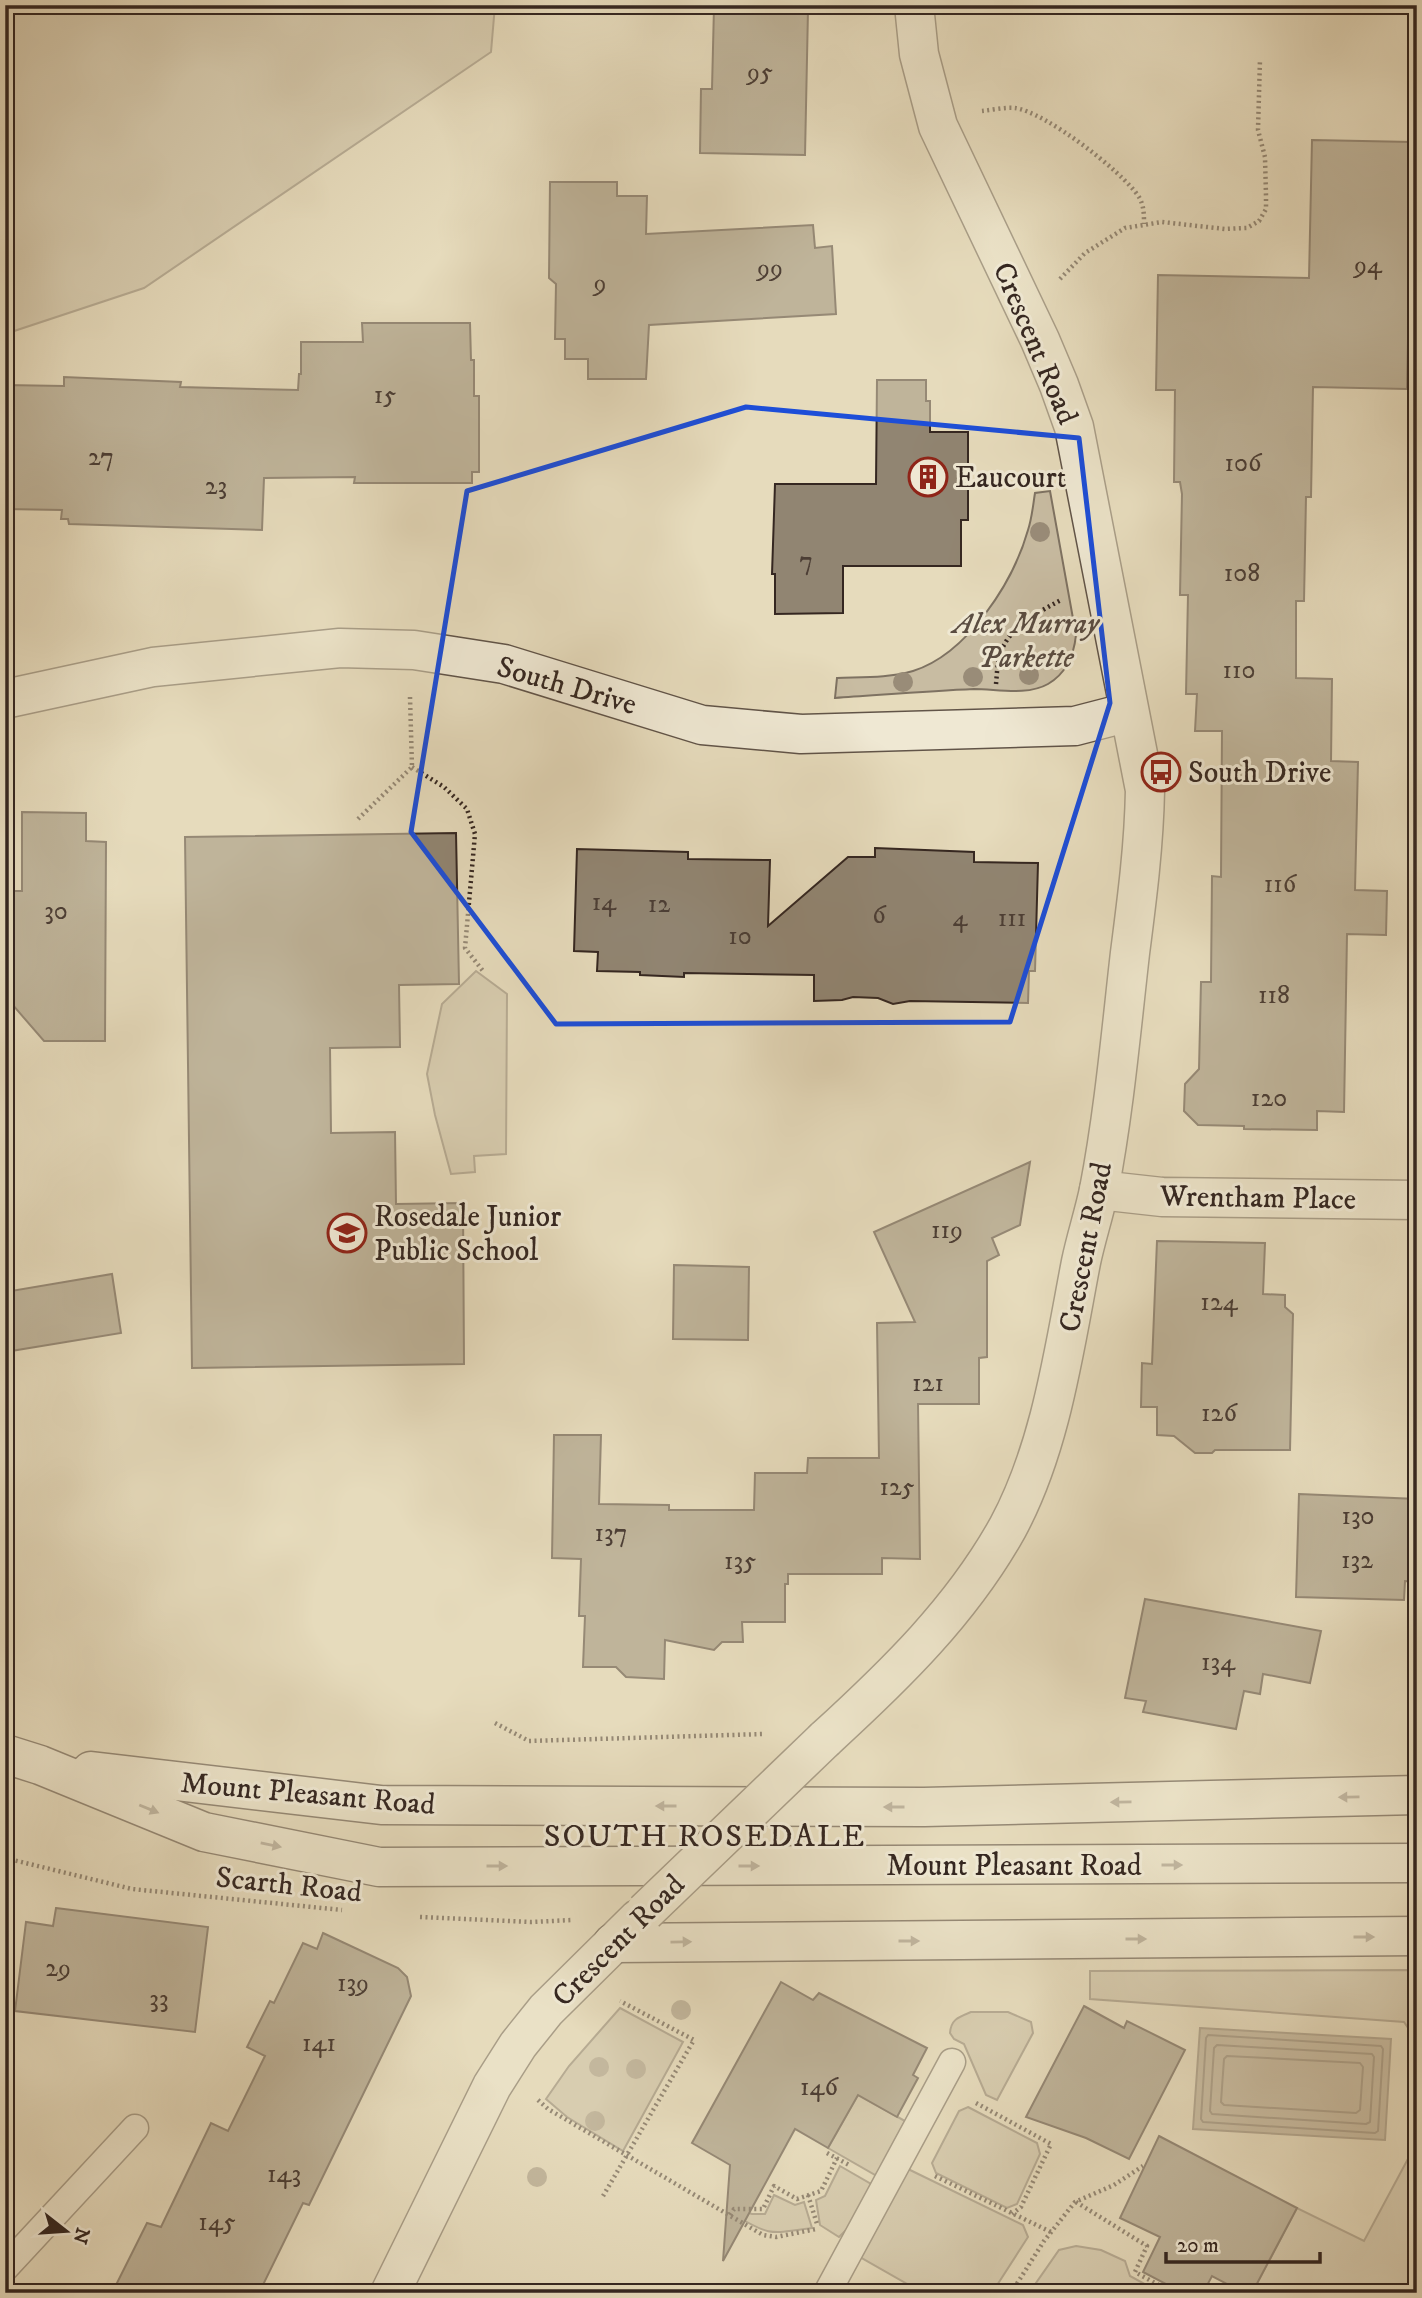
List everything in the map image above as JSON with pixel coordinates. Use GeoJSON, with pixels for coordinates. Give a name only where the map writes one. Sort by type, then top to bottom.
{"type":"FeatureCollection","features":[{"type":"Feature","properties":{"kind":"street","name":"Crescent Road"},"geometry":{"type":"LineString","coordinates":[[390,2293],[492,2086],[518,2045],[546,2010],[911,1658],[943,1622],[980,1572],[1009,1525],[1030,1476],[1064,1354],[1099,1190],[1122,1023],[1144,827],[1145,790],[1074,427],[1040,340],[937,126],[919,54],[914,5]]}},
{"type":"Feature","properties":{"kind":"street","name":"South Drive"},"geometry":{"type":"LineString","coordinates":[[5,699],[153,667],[341,648],[414,650],[504,664],[702,725],[801,734],[1075,726],[1129,712]]}},
{"type":"Feature","properties":{"kind":"street","name":"Wrentham Place"},"geometry":{"type":"LineString","coordinates":[[1099,1190],[1162,1197],[1417,1199]]}},
{"type":"Feature","properties":{"kind":"street","name":"Mount Pleasant Road"},"geometry":{"type":"LineString","coordinates":[[23,1759],[382,1805],[924,1807],[1417,1795]]}},
{"type":"Feature","properties":{"kind":"street","name":"Mount Pleasant Road"},"geometry":{"type":"LineString","coordinates":[[23,1759],[204,1832],[379,1867],[1417,1863]]}},
{"type":"Feature","properties":{"kind":"street"},"geometry":{"type":"LineString","coordinates":[[613,1943],[1417,1936]]}},
{"type":"Feature","properties":{"kind":"lane"},"geometry":{"type":"LineString","coordinates":[[827,2293],[952,2062]]}},
{"type":"Feature","properties":{"kind":"lane"},"geometry":{"type":"LineString","coordinates":[[5,2268],[135,2128]]}},
{"type":"Feature","properties":{"kind":"path"},"geometry":{"type":"LineString","coordinates":[[1057,282],[1085,253],[1125,229],[1162,222],[1247,228],[1259,221],[1266,209],[1265,157],[1258,130],[1260,59]]}},
{"type":"Feature","properties":{"kind":"path"},"geometry":{"type":"LineString","coordinates":[[974,112],[1016,108],[1036,116],[1071,137],[1126,180],[1141,200],[1144,224]]}},
{"type":"Feature","properties":{"kind":"path"},"geometry":{"type":"LineString","coordinates":[[994,694],[1000,655],[1009,636],[1031,617],[1063,598]]}},
{"type":"Feature","properties":{"kind":"path"},"geometry":{"type":"LineString","coordinates":[[358,819],[412,767],[410,691]]}},
{"type":"Feature","properties":{"kind":"path"},"geometry":{"type":"LineString","coordinates":[[412,767],[444,787],[467,809],[475,834],[465,948],[483,971]]}},
{"type":"Feature","properties":{"kind":"path"},"geometry":{"type":"LineString","coordinates":[[495,1723],[529,1741],[772,1734]]}},
{"type":"Feature","properties":{"kind":"path","name":"Scarth Road"},"geometry":{"type":"LineString","coordinates":[[5,1858],[132,1889],[351,1911]]}},
{"type":"Feature","properties":{"kind":"path"},"geometry":{"type":"LineString","coordinates":[[417,1916],[531,1922],[573,1920]]}},
{"type":"Feature","properties":{"kind":"path"},"geometry":{"type":"LineString","coordinates":[[603,2196],[694,2040],[620,2001]]}},
{"type":"Feature","properties":{"kind":"path"},"geometry":{"type":"LineString","coordinates":[[538,2099],[548,2109],[626,2157],[763,2235],[776,2237],[818,2228],[808,2195]]}},
{"type":"Feature","properties":{"kind":"path"},"geometry":{"type":"LineString","coordinates":[[973,2102],[1051,2144],[1021,2207],[1012,2214]]}},
{"type":"Feature","properties":{"kind":"path"},"geometry":{"type":"LineString","coordinates":[[730,2215],[734,2209],[763,2209],[774,2186],[797,2199],[821,2191],[836,2158]]}},
{"type":"Feature","properties":{"kind":"path"},"geometry":{"type":"LineString","coordinates":[[899,2158],[1051,2232]]}},
{"type":"Feature","properties":{"kind":"path"},"geometry":{"type":"LineString","coordinates":[[1011,2293],[1051,2232],[1075,2202],[1114,2185],[1143,2166]]}},
{"type":"Feature","properties":{"kind":"path"},"geometry":{"type":"LineString","coordinates":[[1075,2202],[1147,2246],[1135,2272],[1173,2293]]}},
{"type":"Feature","properties":{"kind":"highlighted area"},"geometry":{"type":"Polygon","coordinates":[[[746,407],[1079,438],[1110,703],[1010,1022],[556,1024],[411,832],[467,491],[746,407]]]}},
{"type":"Feature","properties":{"kind":"green space"},"geometry":{"type":"Polygon","coordinates":[[[5,5],[495,5],[491,52],[144,288],[5,334],[5,5]]]}},
{"type":"Feature","properties":{"kind":"green space","name":"Alex Murray Parkette"},"geometry":{"type":"Polygon","coordinates":[[[1050,491],[1076,635],[1065,669],[1055,680],[1040,688],[1021,691],[974,689],[835,698],[837,678],[885,676],[913,671],[933,662],[969,633],[999,593],[1021,551],[1035,493],[1050,491]]]}},
{"type":"Feature","properties":{"kind":"green space"},"geometry":{"type":"Polygon","coordinates":[[[476,971],[507,994],[506,1154],[474,1156],[475,1172],[451,1174],[427,1074],[442,1004],[476,971]]]}},
{"type":"Feature","properties":{"kind":"green space"},"geometry":{"type":"Polygon","coordinates":[[[1417,1970],[1417,2041],[1404,2022],[1090,1999],[1090,1971],[1417,1970]]]}},
{"type":"Feature","properties":{"kind":"green space"},"geometry":{"type":"Polygon","coordinates":[[[620,2008],[683,2042],[623,2151],[567,2117],[546,2099],[569,2066],[620,2008]]]}},
{"type":"Feature","properties":{"kind":"green space"},"geometry":{"type":"Polygon","coordinates":[[[971,2012],[1008,2012],[1031,2022],[1033,2033],[997,2100],[986,2095],[964,2044],[954,2039],[950,2033],[959,2017],[971,2012]]]}},
{"type":"Feature","properties":{"kind":"green space"},"geometry":{"type":"Polygon","coordinates":[[[858,2095],[905,2121],[877,2176],[828,2148],[858,2095]]]}},
{"type":"Feature","properties":{"kind":"green space"},"geometry":{"type":"Polygon","coordinates":[[[968,2107],[1037,2143],[1040,2154],[1017,2204],[1007,2208],[936,2173],[932,2163],[959,2111],[968,2107]]]}},
{"type":"Feature","properties":{"kind":"green space"},"geometry":{"type":"Polygon","coordinates":[[[1417,2142],[1417,2293],[1252,2293],[1297,2208],[1364,2241],[1417,2142]]]}},
{"type":"Feature","properties":{"kind":"green space"},"geometry":{"type":"Polygon","coordinates":[[[840,2166],[871,2184],[850,2226],[839,2237],[820,2225],[816,2200],[825,2196],[840,2166]]]}},
{"type":"Feature","properties":{"kind":"green space"},"geometry":{"type":"Polygon","coordinates":[[[908,2169],[1023,2225],[1028,2237],[992,2293],[923,2293],[860,2257],[908,2169]]]}},
{"type":"Feature","properties":{"kind":"green space"},"geometry":{"type":"Polygon","coordinates":[[[774,2195],[795,2205],[804,2202],[812,2228],[770,2232],[733,2214],[739,2210],[765,2214],[774,2195]]]}},
{"type":"Feature","properties":{"kind":"green space"},"geometry":{"type":"Polygon","coordinates":[[[1076,2246],[1101,2250],[1125,2261],[1130,2276],[1161,2293],[1029,2293],[1059,2250],[1076,2246]]]}},
{"type":"Feature","properties":{"kind":"water"},"geometry":{"type":"Polygon","coordinates":[[[1200,2028],[1391,2039],[1385,2140],[1193,2129],[1200,2028]]]}},
{"type":"Feature","properties":{"kind":"building"},"geometry":{"type":"Polygon","coordinates":[[[714,7],[808,10],[805,155],[700,153],[701,89],[712,89],[714,7]]]}},
{"type":"Feature","properties":{"kind":"building"},"geometry":{"type":"Polygon","coordinates":[[[1312,140],[1412,142],[1407,389],[1313,387],[1311,497],[1306,497],[1304,601],[1296,601],[1296,678],[1332,679],[1331,761],[1358,762],[1355,890],[1387,891],[1386,935],[1347,934],[1344,1112],[1317,1111],[1317,1130],[1198,1125],[1184,1111],[1185,1084],[1199,1069],[1201,982],[1211,982],[1212,876],[1221,877],[1222,731],[1195,731],[1197,694],[1186,694],[1188,595],[1180,595],[1182,494],[1180,482],[1174,482],[1175,390],[1156,390],[1158,275],[1309,278],[1312,140]]]}},
{"type":"Feature","properties":{"kind":"building"},"geometry":{"type":"Polygon","coordinates":[[[550,182],[617,182],[617,196],[647,196],[646,234],[813,225],[815,248],[832,246],[836,314],[649,325],[646,379],[588,379],[588,359],[565,359],[565,339],[555,339],[556,284],[549,278],[550,182]]]}},
{"type":"Feature","properties":{"kind":"building"},"geometry":{"type":"Polygon","coordinates":[[[362,323],[470,323],[474,396],[479,396],[479,472],[472,472],[472,483],[354,483],[355,477],[264,478],[262,530],[69,524],[68,519],[61,519],[62,510],[5,509],[5,385],[64,386],[64,377],[181,382],[180,387],[298,390],[301,342],[363,342],[362,323]]]}},
{"type":"Feature","properties":{"kind":"building"},"geometry":{"type":"Polygon","coordinates":[[[877,380],[926,380],[926,401],[930,401],[930,432],[968,432],[968,520],[961,520],[961,566],[843,566],[843,613],[775,614],[775,574],[772,574],[775,484],[876,484],[877,380]]]}},
{"type":"Feature","properties":{"kind":"building"},"geometry":{"type":"Polygon","coordinates":[[[22,812],[86,813],[86,841],[106,842],[105,1041],[44,1041],[5,996],[7,891],[22,891],[22,812]]]}},
{"type":"Feature","properties":{"kind":"building"},"geometry":{"type":"Polygon","coordinates":[[[456,833],[459,984],[399,985],[400,1047],[330,1048],[331,1133],[395,1132],[396,1204],[463,1203],[464,1364],[192,1368],[185,837],[456,833]]]}},
{"type":"Feature","properties":{"kind":"building"},"geometry":{"type":"Polygon","coordinates":[[[875,848],[974,852],[974,862],[1038,863],[1035,971],[1029,971],[1028,1003],[910,1001],[893,1004],[878,998],[853,997],[814,1001],[814,975],[684,973],[684,977],[597,971],[598,952],[574,951],[577,849],[688,852],[688,859],[770,860],[768,926],[848,857],[875,857],[875,848]]]}},
{"type":"Feature","properties":{"kind":"building"},"geometry":{"type":"Polygon","coordinates":[[[1030,1162],[1020,1225],[992,1238],[999,1255],[987,1261],[987,1357],[979,1358],[979,1404],[918,1404],[920,1559],[882,1558],[882,1574],[788,1574],[788,1584],[785,1584],[785,1622],[742,1622],[743,1642],[722,1642],[714,1650],[665,1640],[664,1679],[626,1677],[616,1667],[583,1667],[585,1616],[579,1616],[581,1559],[552,1558],[554,1435],[601,1435],[599,1504],[669,1505],[669,1510],[754,1510],[755,1473],[807,1473],[808,1458],[879,1458],[877,1323],[915,1322],[874,1232],[1030,1162]]]}},
{"type":"Feature","properties":{"kind":"building"},"geometry":{"type":"Polygon","coordinates":[[[1157,1241],[1265,1243],[1263,1294],[1285,1295],[1285,1307],[1293,1314],[1290,1450],[1215,1450],[1212,1453],[1195,1453],[1174,1436],[1157,1435],[1157,1407],[1141,1407],[1142,1363],[1152,1364],[1157,1241]]]}},
{"type":"Feature","properties":{"kind":"building"},"geometry":{"type":"Polygon","coordinates":[[[674,1265],[749,1267],[748,1340],[673,1339],[674,1265]]]}},
{"type":"Feature","properties":{"kind":"building"},"geometry":{"type":"Polygon","coordinates":[[[112,1274],[121,1333],[5,1352],[5,1292],[112,1274]]]}},
{"type":"Feature","properties":{"kind":"building"},"geometry":{"type":"Polygon","coordinates":[[[1299,1494],[1417,1499],[1417,1582],[1405,1581],[1404,1600],[1296,1597],[1299,1494]]]}},
{"type":"Feature","properties":{"kind":"building"},"geometry":{"type":"Polygon","coordinates":[[[1145,1599],[1321,1631],[1310,1683],[1263,1674],[1260,1694],[1244,1691],[1236,1729],[1143,1712],[1146,1701],[1125,1698],[1145,1599]]]}},
{"type":"Feature","properties":{"kind":"building"},"geometry":{"type":"Polygon","coordinates":[[[56,1908],[208,1927],[195,2032],[15,2011],[26,1922],[53,1926],[56,1908]]]}},
{"type":"Feature","properties":{"kind":"building"},"geometry":{"type":"Polygon","coordinates":[[[323,1933],[398,1968],[407,1977],[411,1996],[309,2205],[303,2203],[259,2293],[112,2293],[147,2223],[161,2227],[211,2123],[228,2131],[265,2056],[247,2047],[270,2001],[274,2003],[303,1943],[317,1949],[323,1933]]]}},
{"type":"Feature","properties":{"kind":"building"},"geometry":{"type":"Polygon","coordinates":[[[781,1982],[813,2000],[819,1993],[927,2048],[913,2075],[918,2078],[897,2117],[858,2095],[828,2148],[795,2129],[723,2261],[730,2165],[692,2143],[781,1982]]]}},
{"type":"Feature","properties":{"kind":"building"},"geometry":{"type":"Polygon","coordinates":[[[1084,2006],[1124,2028],[1127,2021],[1185,2050],[1129,2159],[1086,2138],[1026,2117],[1084,2006]]]}},
{"type":"Feature","properties":{"kind":"building"},"geometry":{"type":"Polygon","coordinates":[[[1159,2136],[1297,2208],[1252,2293],[1244,2293],[1212,2276],[1203,2293],[1183,2293],[1143,2272],[1160,2237],[1120,2218],[1159,2136]]]}},
{"type":"Feature","properties":{"kind":"place","name":"Eaucourt"},"geometry":{"type":"Point","coordinates":[928,477]}},
{"type":"Feature","properties":{"kind":"place","name":"South Drive"},"geometry":{"type":"Point","coordinates":[1161,772]}},
{"type":"Feature","properties":{"kind":"place","name":"Rosedale Junior Public School"},"geometry":{"type":"Point","coordinates":[347,1233]}},
{"type":"Feature","properties":{"kind":"district","name":"SOUTH ROSEDALE"},"geometry":{"type":"Point","coordinates":[705,1835]}}]}
